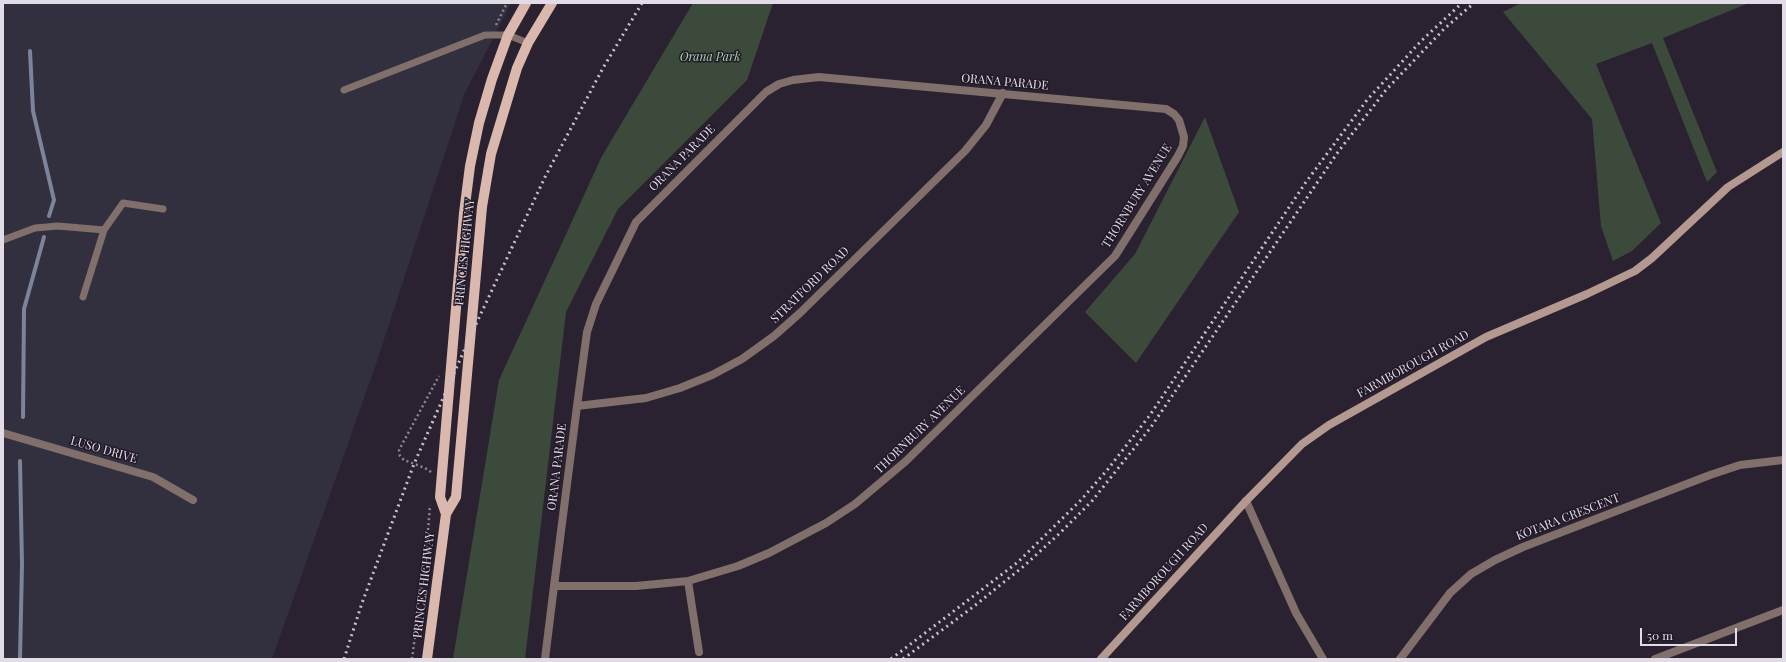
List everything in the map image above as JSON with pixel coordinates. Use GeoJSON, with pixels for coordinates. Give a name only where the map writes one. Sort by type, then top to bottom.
{"type":"FeatureCollection","features":[{"type":"Feature","properties":{"kind":"main road","name":"PRINCES HIGHWAY"},"geometry":{"type":"LineString","coordinates":[[446,514],[440,497],[464,213],[470,166],[481,115],[492,79],[508,35],[526,3]]}},
{"type":"Feature","properties":{"kind":"main road","name":"PRINCES HIGHWAY"},"geometry":{"type":"LineString","coordinates":[[427,659],[446,514],[456,497],[486,178],[503,110],[517,68],[528,43],[552,3]]}},
{"type":"Feature","properties":{"kind":"street","name":"ORANA PARADE"},"geometry":{"type":"LineString","coordinates":[[545,659],[577,406],[590,318],[636,222],[766,92],[779,84],[793,80],[819,77],[1166,109],[1174,114],[1179,120]]}},
{"type":"Feature","properties":{"kind":"street","name":"STRATFORD ROAD"},"geometry":{"type":"LineString","coordinates":[[577,406],[646,398],[680,388],[712,375],[742,359],[774,336],[800,313],[965,151],[986,124],[1003,93]]}},
{"type":"Feature","properties":{"kind":"street","name":"THORNBURY AVENUE"},"geometry":{"type":"LineString","coordinates":[[554,586],[636,586],[688,581],[738,566],[799,539],[826,524],[855,504],[906,461],[1115,256],[1183,146],[1184,137],[1179,120]]}},
{"type":"Feature","properties":{"kind":"street","name":"FARMBOROUGH ROAD"},"geometry":{"type":"LineString","coordinates":[[1101,659],[1246,501],[1302,444],[1329,425],[1486,337],[1587,294],[1635,271],[1652,258],[1728,188],[1783,152]]}},
{"type":"Feature","properties":{"kind":"street","name":"LUSO DRIVE"},"geometry":{"type":"LineString","coordinates":[[3,433],[153,477],[193,500]]}},
{"type":"Feature","properties":{"kind":"street","name":"KOTARA CRESCENT"},"geometry":{"type":"LineString","coordinates":[[1400,659],[1450,593],[1471,574],[1495,560],[1523,547],[1710,475],[1740,465],[1783,460]]}},
{"type":"Feature","properties":{"kind":"street"},"geometry":{"type":"LineString","coordinates":[[1246,501],[1296,613],[1323,659]]}},
{"type":"Feature","properties":{"kind":"street"},"geometry":{"type":"LineString","coordinates":[[688,581],[699,652]]}},
{"type":"Feature","properties":{"kind":"street"},"geometry":{"type":"LineString","coordinates":[[1655,659],[1783,610]]}},
{"type":"Feature","properties":{"kind":"lane"},"geometry":{"type":"LineString","coordinates":[[344,90],[485,35],[508,35],[528,43]]}},
{"type":"Feature","properties":{"kind":"lane"},"geometry":{"type":"LineString","coordinates":[[83,296],[104,230],[123,203],[163,209]]}},
{"type":"Feature","properties":{"kind":"lane"},"geometry":{"type":"LineString","coordinates":[[3,240],[34,228],[58,226],[104,230]]}},
{"type":"Feature","properties":{"kind":"path"},"geometry":{"type":"LineString","coordinates":[[404,460],[425,468],[432,476]]}},
{"type":"Feature","properties":{"kind":"path"},"geometry":{"type":"LineString","coordinates":[[412,659],[427,544],[430,499]]}},
{"type":"Feature","properties":{"kind":"shaded area"},"geometry":{"type":"Polygon","coordinates":[[[3,3],[511,3],[464,95],[375,367],[272,659],[3,659],[3,3]]]}},
{"type":"Feature","properties":{"kind":"green space","name":"Orana Park"},"geometry":{"type":"Polygon","coordinates":[[[693,3],[773,3],[747,80],[618,209],[566,312],[525,659],[453,659],[499,380],[602,156],[693,3]]]}},
{"type":"Feature","properties":{"kind":"green space"},"geometry":{"type":"Polygon","coordinates":[[[1521,3],[1749,3],[1663,38],[1717,172],[1707,182],[1652,43],[1596,64],[1661,223],[1632,251],[1613,261],[1601,226],[1592,119],[1503,12],[1521,3]]]}},
{"type":"Feature","properties":{"kind":"green space"},"geometry":{"type":"Polygon","coordinates":[[[1205,117],[1239,212],[1136,363],[1085,312],[1135,254],[1205,117]]]}},
{"type":"Feature","properties":{"kind":"waterway"},"geometry":{"type":"LineString","coordinates":[[30,51],[33,111],[54,200],[49,216]]}},
{"type":"Feature","properties":{"kind":"waterway"},"geometry":{"type":"LineString","coordinates":[[23,417],[24,309],[44,237]]}},
{"type":"Feature","properties":{"kind":"waterway"},"geometry":{"type":"LineString","coordinates":[[20,461],[22,565],[20,659]]}},
{"type":"Feature","properties":{"kind":"railway"},"geometry":{"type":"LineString","coordinates":[[344,659],[362,603],[414,464],[470,337],[545,177],[603,68],[642,3]]}},
{"type":"Feature","properties":{"kind":"railway"},"geometry":{"type":"LineString","coordinates":[[891,659],[1018,562],[1081,500],[1108,469],[1150,415],[1306,182],[1367,100],[1421,41],[1462,3]]}},
{"type":"Feature","properties":{"kind":"railway"},"geometry":{"type":"LineString","coordinates":[[903,659],[973,607],[1024,566],[1092,501],[1151,427],[1338,152],[1386,90],[1444,29],[1474,3]]}}]}
